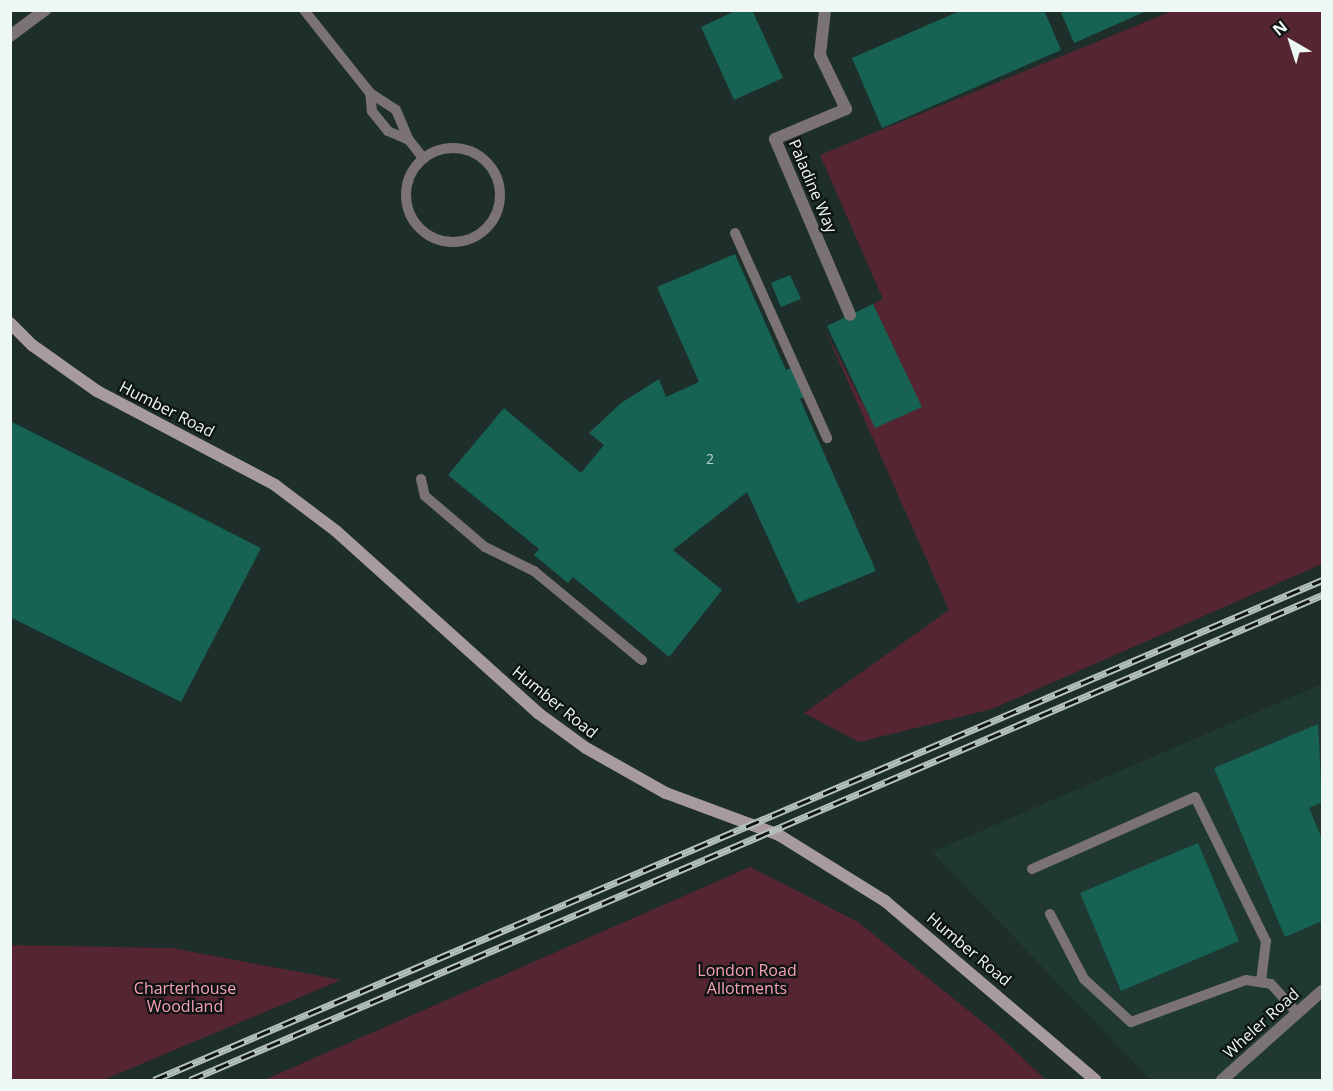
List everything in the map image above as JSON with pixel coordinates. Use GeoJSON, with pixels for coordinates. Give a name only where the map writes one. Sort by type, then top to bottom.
{"type":"FeatureCollection","features":[{"type":"Feature","properties":{"kind":"main road","name":"Humber Road"},"geometry":{"type":"LineString","coordinates":[[10,323],[32,345],[97,391],[275,485],[384,569],[538,713],[586,748],[666,793],[779,835],[832,864],[972,972],[1095,1080]]}},
{"type":"Feature","properties":{"kind":"street"},"geometry":{"type":"LineString","coordinates":[[10,36],[45,10]]}},
{"type":"Feature","properties":{"kind":"street","name":"Paladine Way"},"geometry":{"type":"LineString","coordinates":[[825,10],[820,55],[846,109],[775,139],[850,315]]}},
{"type":"Feature","properties":{"kind":"street","name":"Wheler Road"},"geometry":{"type":"LineString","coordinates":[[1222,1080],[1296,1012],[1323,991]]}},
{"type":"Feature","properties":{"kind":"lane"},"geometry":{"type":"LineString","coordinates":[[304,10],[370,93],[396,110],[409,140],[424,159]]}},
{"type":"Feature","properties":{"kind":"lane"},"geometry":{"type":"LineString","coordinates":[[370,93],[372,111],[388,131],[409,140]]}},
{"type":"Feature","properties":{"kind":"lane"},"geometry":{"type":"LineString","coordinates":[[456,148],[484,159],[501,195],[487,229],[458,243],[422,231],[412,219],[406,194],[424,159],[456,148]]}},
{"type":"Feature","properties":{"kind":"lane"},"geometry":{"type":"LineString","coordinates":[[735,233],[827,438]]}},
{"type":"Feature","properties":{"kind":"lane"},"geometry":{"type":"LineString","coordinates":[[421,479],[425,496],[484,547],[534,571],[642,660]]}},
{"type":"Feature","properties":{"kind":"lane"},"geometry":{"type":"LineString","coordinates":[[1032,869],[1195,797],[1266,940],[1261,979]]}},
{"type":"Feature","properties":{"kind":"lane"},"geometry":{"type":"LineString","coordinates":[[1050,914],[1084,979],[1131,1022],[1261,979]]}},
{"type":"Feature","properties":{"kind":"lane"},"geometry":{"type":"LineString","coordinates":[[1261,979],[1296,1012]]}},
{"type":"Feature","properties":{"kind":"shaded area"},"geometry":{"type":"Polygon","coordinates":[[[1322,684],[1322,1080],[1151,1080],[932,852],[1322,684]]]}},
{"type":"Feature","properties":{"kind":"green space"},"geometry":{"type":"Polygon","coordinates":[[[1172,11],[1322,11],[1322,564],[992,709],[859,742],[804,713],[949,610],[824,328],[875,427],[921,407],[873,304],[883,299],[820,155],[1172,11]]]}},
{"type":"Feature","properties":{"kind":"green space","name":"London Road Allotments"},"geometry":{"type":"Polygon","coordinates":[[[750,867],[858,922],[995,1032],[1046,1080],[264,1080],[750,867]]]}},
{"type":"Feature","properties":{"kind":"green space","name":"Charterhouse Woodland"},"geometry":{"type":"Polygon","coordinates":[[[11,945],[172,948],[341,980],[103,1080],[11,1080],[11,945]]]}},
{"type":"Feature","properties":{"kind":"building"},"geometry":{"type":"Polygon","coordinates":[[[737,10],[752,10],[783,78],[734,100],[701,27],[737,10]]]}},
{"type":"Feature","properties":{"kind":"building"},"geometry":{"type":"Polygon","coordinates":[[[962,10],[1044,10],[1061,50],[882,128],[852,58],[962,10]]]}},
{"type":"Feature","properties":{"kind":"building"},"geometry":{"type":"Polygon","coordinates":[[[1060,10],[1149,10],[1074,43],[1060,10]]]}},
{"type":"Feature","properties":{"kind":"building"},"geometry":{"type":"Polygon","coordinates":[[[735,254],[786,370],[795,367],[807,396],[800,399],[876,571],[798,603],[747,492],[673,550],[722,590],[669,657],[573,577],[568,583],[534,555],[539,549],[448,475],[504,408],[581,473],[604,445],[589,433],[621,403],[659,379],[666,397],[699,382],[657,287],[735,254]]]}},
{"type":"Feature","properties":{"kind":"building"},"geometry":{"type":"Polygon","coordinates":[[[790,275],[801,299],[781,307],[771,283],[790,275]]]}},
{"type":"Feature","properties":{"kind":"building"},"geometry":{"type":"Polygon","coordinates":[[[873,304],[922,407],[875,428],[827,326],[873,304]]]}},
{"type":"Feature","properties":{"kind":"building"},"geometry":{"type":"Polygon","coordinates":[[[10,421],[261,548],[181,702],[10,617],[10,421]]]}},
{"type":"Feature","properties":{"kind":"building"},"geometry":{"type":"Polygon","coordinates":[[[1318,724],[1322,802],[1309,808],[1322,839],[1322,921],[1285,937],[1214,768],[1318,724]]]}},
{"type":"Feature","properties":{"kind":"building"},"geometry":{"type":"Polygon","coordinates":[[[1198,843],[1239,941],[1121,991],[1080,893],[1198,843]]]}},
{"type":"Feature","properties":{"kind":"railway"},"geometry":{"type":"LineString","coordinates":[[154,1080],[1322,580]]}},
{"type":"Feature","properties":{"kind":"railway"},"geometry":{"type":"LineString","coordinates":[[190,1080],[1322,595]]}}]}
